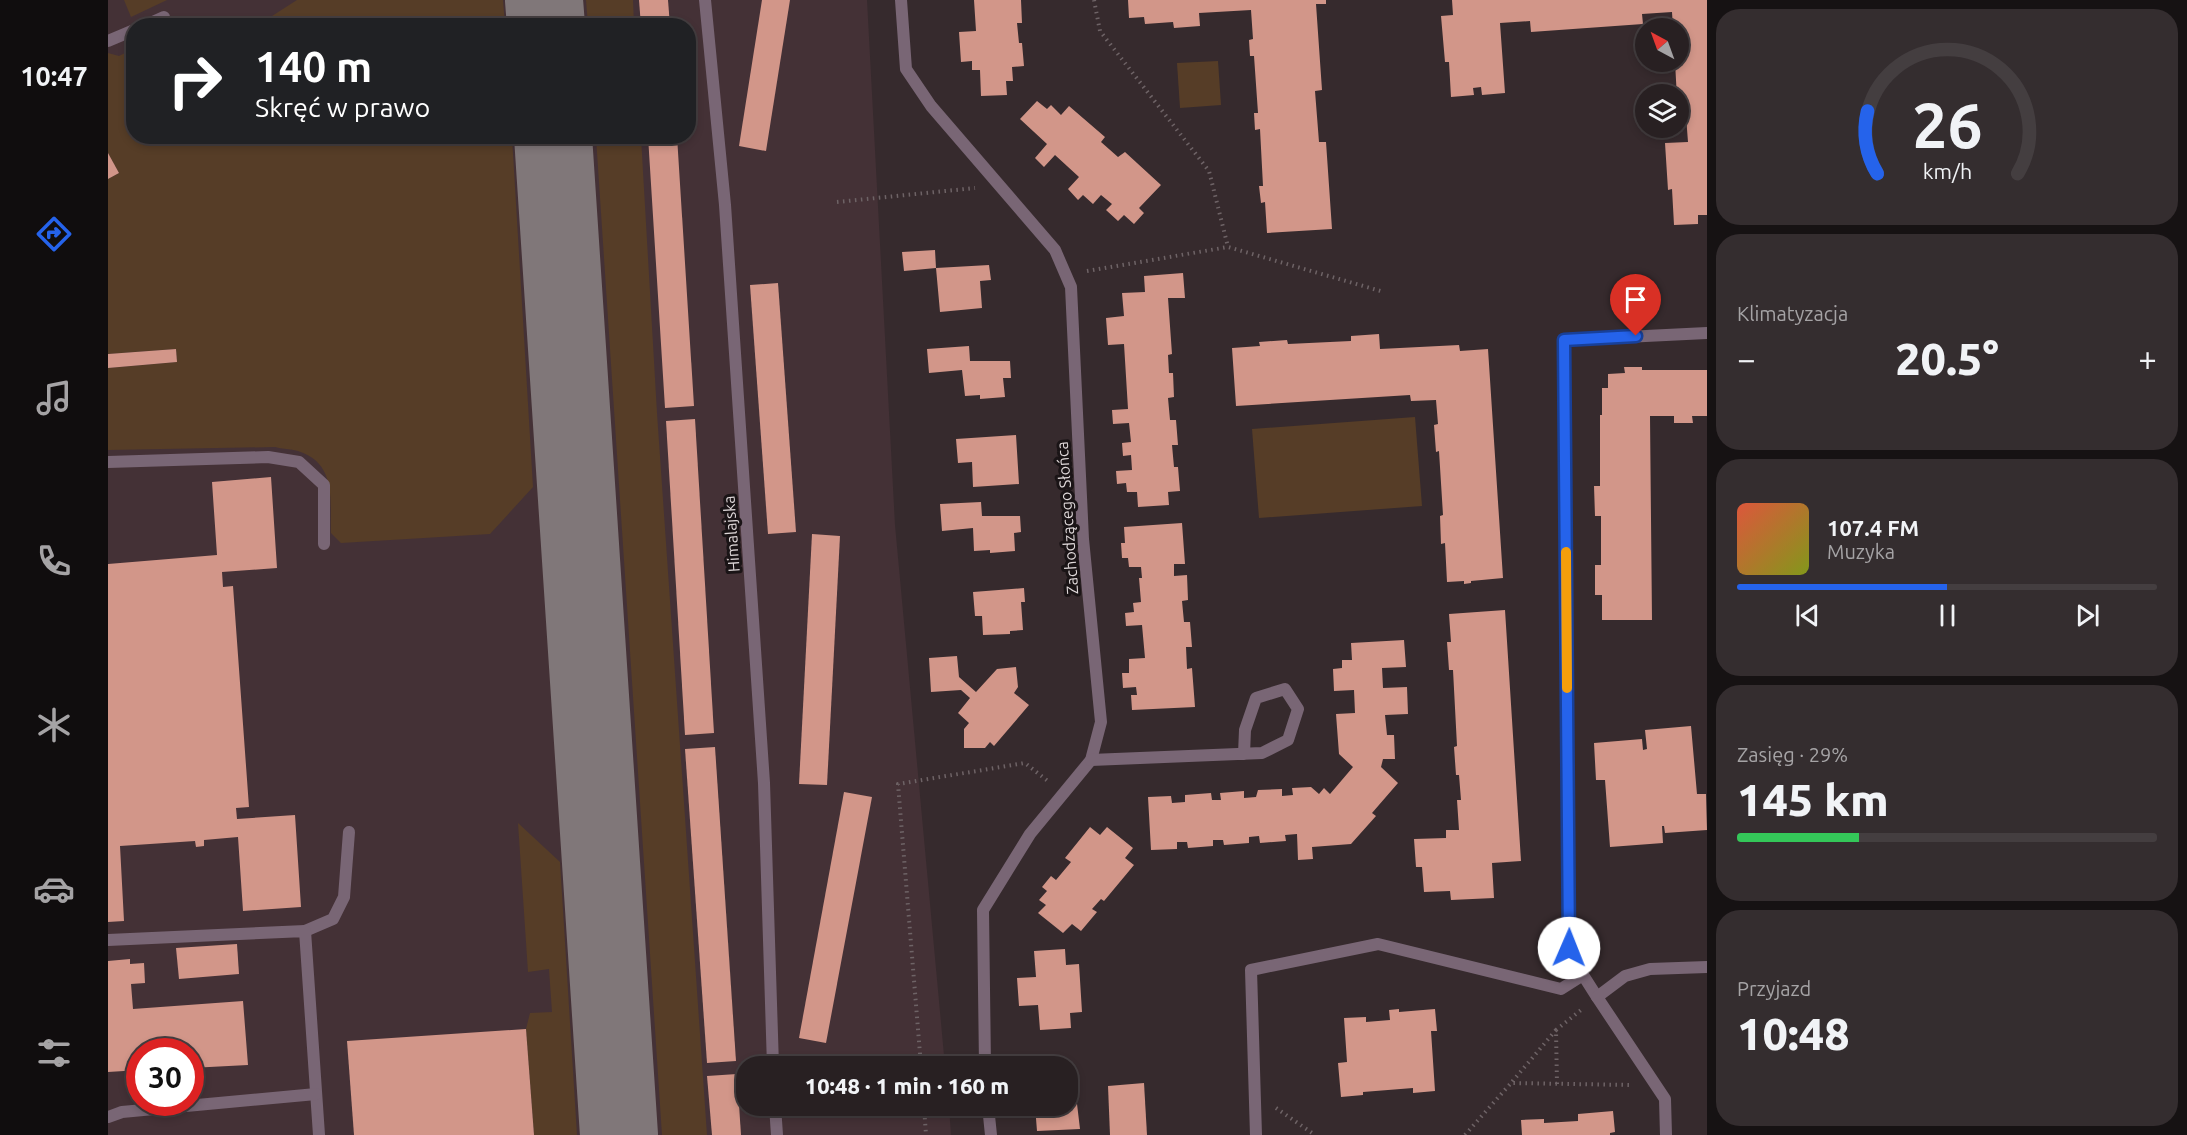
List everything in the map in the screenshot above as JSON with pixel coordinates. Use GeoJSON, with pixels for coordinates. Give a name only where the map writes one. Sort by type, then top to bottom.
{"type":"FeatureCollection","features":[{"type":"Feature","properties":{"kind":"street","name":"Himalajska"},"geometry":{"type":"LineString","coordinates":[[705,0],[725,205],[764,783],[773,1056]]}},
{"type":"Feature","properties":{"kind":"street","name":"Zachodzącego Słońca"},"geometry":{"type":"LineString","coordinates":[[901,0],[906,69],[931,106],[1055,250],[1071,287],[1083,539],[1101,722],[1091,760],[1030,834],[983,910],[985,1056]]}},
{"type":"Feature","properties":{"kind":"street"},"geometry":{"type":"LineString","coordinates":[[108,41],[126,33]]}},
{"type":"Feature","properties":{"kind":"street"},"geometry":{"type":"LineString","coordinates":[[1666,1135],[1665,1099],[1583,975],[1569,948],[1564,340],[1707,333]]}},
{"type":"Feature","properties":{"kind":"street"},"geometry":{"type":"LineString","coordinates":[[108,462],[268,457],[299,462],[324,485],[324,544]]}},
{"type":"Feature","properties":{"kind":"street"},"geometry":{"type":"LineString","coordinates":[[1091,760],[1244,754],[1262,753],[1288,740],[1298,709],[1285,690],[1256,698],[1245,730],[1244,754]]}},
{"type":"Feature","properties":{"kind":"street"},"geometry":{"type":"LineString","coordinates":[[108,940],[305,931],[333,919],[344,897],[349,832]]}},
{"type":"Feature","properties":{"kind":"street"},"geometry":{"type":"LineString","coordinates":[[305,931],[318,1135]]}},
{"type":"Feature","properties":{"kind":"street"},"geometry":{"type":"LineString","coordinates":[[1256,1135],[1251,970],[1378,944],[1561,989],[1583,975]]}},
{"type":"Feature","properties":{"kind":"street"},"geometry":{"type":"LineString","coordinates":[[1597,997],[1625,976],[1650,969],[1707,967]]}},
{"type":"Feature","properties":{"kind":"street"},"geometry":{"type":"LineString","coordinates":[[108,1117],[122,1112],[316,1094]]}},
{"type":"Feature","properties":{"kind":"street"},"geometry":{"type":"LineString","coordinates":[[776,1116],[777,1135]]}},
{"type":"Feature","properties":{"kind":"street"},"geometry":{"type":"LineString","coordinates":[[989,1116],[991,1135]]}},
{"type":"Feature","properties":{"kind":"path"},"geometry":{"type":"LineString","coordinates":[[1094,0],[1101,32],[1209,171],[1228,247]]}},
{"type":"Feature","properties":{"kind":"path"},"geometry":{"type":"LineString","coordinates":[[837,201],[1000,186]]}},
{"type":"Feature","properties":{"kind":"path"},"geometry":{"type":"LineString","coordinates":[[1066,275],[1228,247],[1384,292]]}},
{"type":"Feature","properties":{"kind":"path"},"geometry":{"type":"LineString","coordinates":[[920,1056],[898,784],[1025,763],[1064,793]]}},
{"type":"Feature","properties":{"kind":"path"},"geometry":{"type":"LineString","coordinates":[[1465,1135],[1556,1030],[1597,997]]}},
{"type":"Feature","properties":{"kind":"path"},"geometry":{"type":"LineString","coordinates":[[1556,1030],[1557,1084]]}},
{"type":"Feature","properties":{"kind":"path"},"geometry":{"type":"LineString","coordinates":[[1511,1083],[1656,1085]]}},
{"type":"Feature","properties":{"kind":"path"},"geometry":{"type":"LineString","coordinates":[[1255,1096],[1315,1135]]}},
{"type":"Feature","properties":{"kind":"path"},"geometry":{"type":"LineString","coordinates":[[925,1116],[926,1135]]}},
{"type":"Feature","properties":{"kind":"shaded area"},"geometry":{"type":"Polygon","coordinates":[[[108,0],[867,0],[895,525],[944,1056],[736,1056],[736,1116],[950,1116],[951,1135],[108,1135],[108,0]]]}},
{"type":"Feature","properties":{"kind":"shaded area"},"geometry":{"type":"Polygon","coordinates":[[[124,0],[167,0],[131,17],[124,0]]]}},
{"type":"Feature","properties":{"kind":"shaded area"},"geometry":{"type":"Polygon","coordinates":[[[297,0],[503,0],[504,18],[269,18],[297,0]]]}},
{"type":"Feature","properties":{"kind":"shaded area"},"geometry":{"type":"Polygon","coordinates":[[[586,0],[633,0],[634,18],[587,18],[586,0]]]}},
{"type":"Feature","properties":{"kind":"shaded area"},"geometry":{"type":"Polygon","coordinates":[[[126,52],[126,144],[512,144],[533,487],[490,534],[341,543],[331,533],[329,484],[325,474],[311,457],[298,451],[275,447],[108,450],[108,368],[177,362],[176,349],[108,354],[108,179],[119,173],[108,153],[108,53],[119,56],[126,52]]]}},
{"type":"Feature","properties":{"kind":"shaded area"},"geometry":{"type":"Polygon","coordinates":[[[1218,61],[1221,105],[1180,108],[1177,63],[1218,61]]]}},
{"type":"Feature","properties":{"kind":"shaded area"},"geometry":{"type":"Polygon","coordinates":[[[596,144],[641,144],[657,413],[707,1135],[662,1135],[596,144]]]}},
{"type":"Feature","properties":{"kind":"shaded area"},"geometry":{"type":"Polygon","coordinates":[[[1415,417],[1422,506],[1259,518],[1252,429],[1415,417]]]}},
{"type":"Feature","properties":{"kind":"shaded area"},"geometry":{"type":"Polygon","coordinates":[[[518,823],[560,862],[577,1135],[534,1135],[526,1029],[530,1013],[552,1012],[549,969],[528,972],[518,823]]]}},
{"type":"Feature","properties":{"kind":"building"},"geometry":{"type":"Polygon","coordinates":[[[639,0],[668,0],[669,18],[640,18],[639,0]]]}},
{"type":"Feature","properties":{"kind":"building"},"geometry":{"type":"Polygon","coordinates":[[[762,0],[790,0],[766,151],[739,146],[762,0]]]}},
{"type":"Feature","properties":{"kind":"building"},"geometry":{"type":"Polygon","coordinates":[[[974,0],[1021,0],[1022,23],[1017,23],[1024,66],[1012,67],[1013,81],[1006,81],[1007,95],[981,96],[980,70],[972,70],[972,61],[961,62],[959,32],[976,31],[974,0]]]}},
{"type":"Feature","properties":{"kind":"building"},"geometry":{"type":"Polygon","coordinates":[[[1128,0],[1326,0],[1326,4],[1316,4],[1322,90],[1315,91],[1319,142],[1326,142],[1332,229],[1267,233],[1265,202],[1261,203],[1259,186],[1263,186],[1260,129],[1255,130],[1254,113],[1258,113],[1254,56],[1250,56],[1249,40],[1253,39],[1251,10],[1199,13],[1200,26],[1174,28],[1173,22],[1145,24],[1144,17],[1129,18],[1128,0]]]}},
{"type":"Feature","properties":{"kind":"building"},"geometry":{"type":"Polygon","coordinates":[[[1452,0],[1707,0],[1707,215],[1698,215],[1698,224],[1674,225],[1672,189],[1668,190],[1665,143],[1688,142],[1689,138],[1689,84],[1676,84],[1676,72],[1689,72],[1689,18],[1672,18],[1672,12],[1642,14],[1642,18],[1635,18],[1635,25],[1531,32],[1530,21],[1500,23],[1505,93],[1482,95],[1481,87],[1473,88],[1474,95],[1451,97],[1449,62],[1445,62],[1441,16],[1453,15],[1452,0]]]}},
{"type":"Feature","properties":{"kind":"building"},"geometry":{"type":"Polygon","coordinates":[[[1037,101],[1047,109],[1051,105],[1061,115],[1069,106],[1105,137],[1101,142],[1118,157],[1125,152],[1161,185],[1139,208],[1144,213],[1134,224],[1124,215],[1118,221],[1106,210],[1112,204],[1101,195],[1093,204],[1083,195],[1078,200],[1068,189],[1079,177],[1055,155],[1044,167],[1035,158],[1047,144],[1020,119],[1037,101]]]}},
{"type":"Feature","properties":{"kind":"building"},"geometry":{"type":"Polygon","coordinates":[[[648,144],[678,144],[694,406],[665,408],[648,144]]]}},
{"type":"Feature","properties":{"kind":"building"},"geometry":{"type":"Polygon","coordinates":[[[108,153],[119,173],[108,179],[108,153]]]}},
{"type":"Feature","properties":{"kind":"building"},"geometry":{"type":"Polygon","coordinates":[[[935,250],[936,268],[904,271],[902,252],[935,250]]]}},
{"type":"Feature","properties":{"kind":"building"},"geometry":{"type":"Polygon","coordinates":[[[989,265],[991,280],[980,281],[982,308],[940,312],[936,268],[989,265]]]}},
{"type":"Feature","properties":{"kind":"building"},"geometry":{"type":"Polygon","coordinates":[[[1183,273],[1185,298],[1168,298],[1172,354],[1168,355],[1169,373],[1173,373],[1174,397],[1168,398],[1170,420],[1176,420],[1178,445],[1172,445],[1174,467],[1178,467],[1180,491],[1168,492],[1169,505],[1138,507],[1137,492],[1127,492],[1126,483],[1117,484],[1116,471],[1132,470],[1131,455],[1123,456],[1122,443],[1131,442],[1129,423],[1113,424],[1112,410],[1128,409],[1124,344],[1108,345],[1106,318],[1124,316],[1122,293],[1145,292],[1144,276],[1183,273]]]}},
{"type":"Feature","properties":{"kind":"building"},"geometry":{"type":"Polygon","coordinates":[[[778,283],[796,532],[768,534],[750,285],[778,283]]]}},
{"type":"Feature","properties":{"kind":"building"},"geometry":{"type":"Polygon","coordinates":[[[1379,334],[1380,349],[1459,345],[1460,351],[1488,349],[1503,578],[1471,581],[1471,583],[1464,584],[1464,581],[1447,582],[1445,543],[1441,544],[1440,516],[1443,515],[1439,451],[1436,452],[1434,425],[1438,424],[1436,400],[1411,401],[1410,395],[1236,406],[1232,348],[1260,346],[1259,342],[1287,340],[1288,344],[1351,341],[1351,336],[1379,334]]]}},
{"type":"Feature","properties":{"kind":"building"},"geometry":{"type":"Polygon","coordinates":[[[969,346],[970,361],[1010,361],[1011,378],[1003,378],[1005,397],[980,399],[980,395],[965,396],[962,370],[929,373],[927,349],[969,346]]]}},
{"type":"Feature","properties":{"kind":"building"},"geometry":{"type":"Polygon","coordinates":[[[176,349],[177,362],[108,368],[108,354],[176,349]]]}},
{"type":"Feature","properties":{"kind":"building"},"geometry":{"type":"Polygon","coordinates":[[[1624,367],[1642,367],[1642,370],[1707,370],[1707,416],[1692,416],[1693,423],[1674,423],[1674,416],[1650,416],[1652,620],[1602,620],[1602,595],[1595,595],[1595,565],[1601,565],[1601,516],[1595,516],[1594,486],[1600,486],[1602,388],[1608,388],[1608,374],[1625,373],[1624,367]]]}},
{"type":"Feature","properties":{"kind":"building"},"geometry":{"type":"Polygon","coordinates":[[[695,419],[714,733],[685,735],[666,421],[695,419]]]}},
{"type":"Feature","properties":{"kind":"building"},"geometry":{"type":"Polygon","coordinates":[[[1016,435],[1019,484],[973,487],[972,462],[958,463],[956,439],[1016,435]]]}},
{"type":"Feature","properties":{"kind":"building"},"geometry":{"type":"Polygon","coordinates":[[[271,477],[277,568],[222,572],[223,587],[233,586],[249,807],[236,808],[237,819],[295,815],[301,907],[243,911],[238,837],[204,840],[204,846],[196,847],[195,841],[120,846],[124,921],[108,922],[108,564],[217,555],[212,482],[271,477]]]}},
{"type":"Feature","properties":{"kind":"building"},"geometry":{"type":"Polygon","coordinates":[[[981,502],[982,516],[1020,516],[1021,532],[1014,533],[1015,551],[990,553],[990,550],[974,551],[973,528],[942,531],[940,504],[981,502]]]}},
{"type":"Feature","properties":{"kind":"building"},"geometry":{"type":"Polygon","coordinates":[[[1182,523],[1185,564],[1174,564],[1174,576],[1187,575],[1188,600],[1182,601],[1184,622],[1190,622],[1192,647],[1186,647],[1187,669],[1192,668],[1195,707],[1132,710],[1131,695],[1137,695],[1136,687],[1123,688],[1122,673],[1129,673],[1129,659],[1145,658],[1142,625],[1126,626],[1125,613],[1134,612],[1133,603],[1141,602],[1139,578],[1142,578],[1141,567],[1129,567],[1128,558],[1122,558],[1121,543],[1125,543],[1124,527],[1182,523]]]}},
{"type":"Feature","properties":{"kind":"building"},"geometry":{"type":"Polygon","coordinates":[[[812,534],[840,536],[827,785],[799,784],[812,534]]]}},
{"type":"Feature","properties":{"kind":"building"},"geometry":{"type":"Polygon","coordinates":[[[1024,588],[1025,602],[1021,602],[1023,630],[1010,631],[1010,634],[983,635],[982,616],[975,616],[973,592],[1024,588]]]}},
{"type":"Feature","properties":{"kind":"building"},"geometry":{"type":"Polygon","coordinates":[[[1505,610],[1521,861],[1492,863],[1494,898],[1451,900],[1450,891],[1424,892],[1422,867],[1416,867],[1414,839],[1446,838],[1446,830],[1459,830],[1457,800],[1461,800],[1454,747],[1457,746],[1453,670],[1449,670],[1447,642],[1451,642],[1449,614],[1505,610]]]}},
{"type":"Feature","properties":{"kind":"building"},"geometry":{"type":"Polygon","coordinates":[[[1404,640],[1406,667],[1382,668],[1383,688],[1407,687],[1408,714],[1385,715],[1387,735],[1394,735],[1395,759],[1383,759],[1381,767],[1398,783],[1372,813],[1376,816],[1351,844],[1312,847],[1313,859],[1298,860],[1297,834],[1285,835],[1286,841],[1260,843],[1259,836],[1249,837],[1249,843],[1224,845],[1223,840],[1213,840],[1213,846],[1188,848],[1187,842],[1177,842],[1177,849],[1151,850],[1148,797],[1171,796],[1172,803],[1185,802],[1185,795],[1211,793],[1212,800],[1221,800],[1220,793],[1244,791],[1244,798],[1256,797],[1258,790],[1282,789],[1282,796],[1293,795],[1292,788],[1311,787],[1319,794],[1324,788],[1330,794],[1353,767],[1339,754],[1336,714],[1355,713],[1354,690],[1334,691],[1333,669],[1342,668],[1342,660],[1352,660],[1351,643],[1404,640]]]}},
{"type":"Feature","properties":{"kind":"building"},"geometry":{"type":"Polygon","coordinates":[[[957,656],[959,677],[976,692],[997,669],[1016,667],[1018,687],[1014,693],[1029,705],[994,746],[990,742],[985,748],[964,748],[964,729],[969,723],[958,713],[970,698],[961,690],[931,692],[929,658],[957,656]]]}},
{"type":"Feature","properties":{"kind":"building"},"geometry":{"type":"Polygon","coordinates":[[[1691,726],[1697,794],[1706,794],[1707,830],[1665,833],[1664,826],[1662,826],[1663,843],[1610,847],[1605,780],[1596,780],[1594,743],[1642,739],[1643,750],[1647,749],[1645,730],[1691,726]]]}},
{"type":"Feature","properties":{"kind":"building"},"geometry":{"type":"Polygon","coordinates":[[[715,747],[736,1061],[707,1063],[685,749],[715,747]]]}},
{"type":"Feature","properties":{"kind":"building"},"geometry":{"type":"Polygon","coordinates":[[[844,792],[872,797],[826,1043],[799,1038],[844,792]]]}},
{"type":"Feature","properties":{"kind":"building"},"geometry":{"type":"Polygon","coordinates":[[[1090,827],[1100,835],[1107,827],[1133,848],[1125,858],[1134,865],[1104,901],[1101,899],[1092,909],[1097,912],[1081,931],[1072,924],[1063,933],[1038,913],[1046,905],[1039,900],[1047,891],[1042,887],[1051,876],[1056,880],[1071,862],[1065,858],[1090,827]]]}},
{"type":"Feature","properties":{"kind":"building"},"geometry":{"type":"Polygon","coordinates":[[[237,944],[239,974],[179,979],[176,948],[237,944]]]}},
{"type":"Feature","properties":{"kind":"building"},"geometry":{"type":"Polygon","coordinates":[[[1065,949],[1066,965],[1079,964],[1082,1012],[1070,1013],[1071,1028],[1040,1030],[1038,1005],[1019,1006],[1017,978],[1036,977],[1034,951],[1065,949]]]}},
{"type":"Feature","properties":{"kind":"building"},"geometry":{"type":"Polygon","coordinates":[[[130,959],[130,964],[144,963],[145,983],[131,984],[133,1009],[243,1001],[248,1065],[204,1067],[204,1038],[126,1038],[126,1071],[108,1072],[108,961],[130,959]]]}},
{"type":"Feature","properties":{"kind":"building"},"geometry":{"type":"Polygon","coordinates":[[[1399,1009],[1399,1012],[1435,1009],[1437,1031],[1431,1031],[1435,1091],[1413,1093],[1413,1088],[1363,1092],[1363,1095],[1341,1097],[1338,1063],[1347,1062],[1344,1018],[1366,1017],[1366,1022],[1390,1020],[1389,1010],[1399,1009]]]}},
{"type":"Feature","properties":{"kind":"building"},"geometry":{"type":"Polygon","coordinates":[[[526,1029],[534,1135],[354,1135],[347,1041],[526,1029]]]}},
{"type":"Feature","properties":{"kind":"building"},"geometry":{"type":"Polygon","coordinates":[[[736,1074],[736,1116],[740,1116],[741,1135],[712,1135],[707,1076],[736,1074]]]}},
{"type":"Feature","properties":{"kind":"building"},"geometry":{"type":"Polygon","coordinates":[[[1144,1083],[1147,1135],[1110,1135],[1108,1086],[1144,1083]]]}},
{"type":"Feature","properties":{"kind":"building"},"geometry":{"type":"Polygon","coordinates":[[[1613,1111],[1615,1132],[1610,1135],[1522,1135],[1521,1120],[1544,1119],[1544,1123],[1578,1121],[1578,1114],[1613,1111]]]}},
{"type":"Feature","properties":{"kind":"building"},"geometry":{"type":"Polygon","coordinates":[[[1078,1112],[1080,1129],[1037,1131],[1036,1116],[1078,1116],[1078,1112]]]}},
{"type":"Feature","properties":{"kind":"taxiway"},"geometry":{"type":"LineString","coordinates":[[544,0],[545,18]]}},
{"type":"Feature","properties":{"kind":"taxiway"},"geometry":{"type":"LineString","coordinates":[[554,144],[619,1135]]}},
{"type":"Feature","properties":{"kind":"slow traffic"},"geometry":{"type":"LineString","coordinates":[[1566,552],[1567,688]]}},
{"type":"Feature","properties":{"kind":"route"},"geometry":{"type":"LineString","coordinates":[[1569,948],[1564,340],[1636,336]]}}]}
